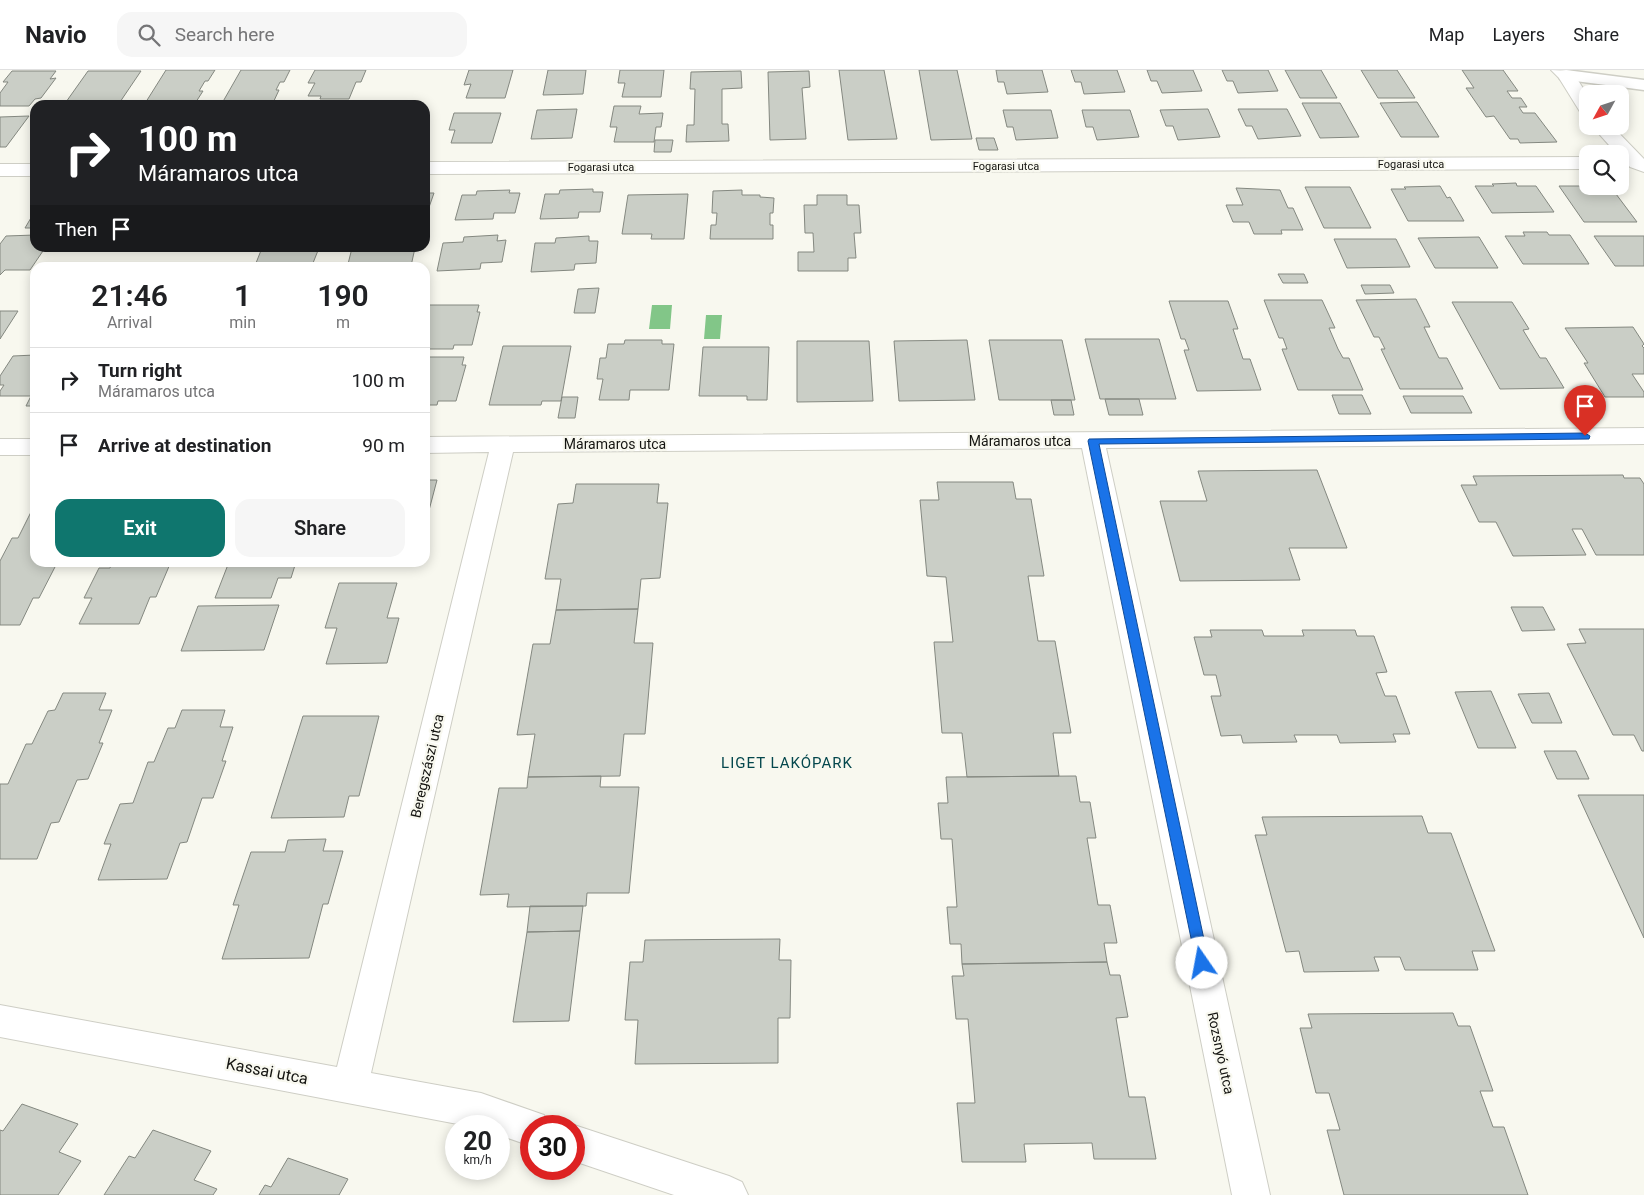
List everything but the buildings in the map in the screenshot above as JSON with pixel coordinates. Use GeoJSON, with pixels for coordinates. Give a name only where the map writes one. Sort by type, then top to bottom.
{"type":"FeatureCollection","features":[{"type":"Feature","properties":{"kind":"street"},"geometry":{"type":"LineString","coordinates":[[1563,73],[1579,97]]}},
{"type":"Feature","properties":{"kind":"street"},"geometry":{"type":"LineString","coordinates":[[1609,135],[1634,164]]}},
{"type":"Feature","properties":{"kind":"street","name":"Fogarasi utca"},"geometry":{"type":"LineString","coordinates":[[430,168],[1579,163]]}},
{"type":"Feature","properties":{"kind":"street"},"geometry":{"type":"LineString","coordinates":[[0,170],[30,170]]}},
{"type":"Feature","properties":{"kind":"street","name":"Máramaros utca"},"geometry":{"type":"LineString","coordinates":[[430,444],[1644,436]]}},
{"type":"Feature","properties":{"kind":"street","name":"Rozsnyó utca"},"geometry":{"type":"LineString","coordinates":[[1093,441],[1251,1195]]}},
{"type":"Feature","properties":{"kind":"street","name":"Beregszászi utca"},"geometry":{"type":"LineString","coordinates":[[350,1087],[504,444]]}},
{"type":"Feature","properties":{"kind":"street"},"geometry":{"type":"LineString","coordinates":[[0,447],[30,447]]}},
{"type":"Feature","properties":{"kind":"street","name":"Kassai utca"},"geometry":{"type":"LineString","coordinates":[[0,1022],[481,1111],[520,1124]]}},
{"type":"Feature","properties":{"kind":"street"},"geometry":{"type":"LineString","coordinates":[[585,1147],[729,1195]]}},
{"type":"Feature","properties":{"kind":"lane"},"geometry":{"type":"LineString","coordinates":[[1563,73],[1644,72]]}},
{"type":"Feature","properties":{"kind":"lane"},"geometry":{"type":"LineString","coordinates":[[1563,73],[1644,86]]}},
{"type":"Feature","properties":{"kind":"shaded area"},"geometry":{"type":"Polygon","coordinates":[[[652,305],[672,305],[670,329],[649,329],[652,305]]]}},
{"type":"Feature","properties":{"kind":"shaded area"},"geometry":{"type":"Polygon","coordinates":[[[706,315],[722,315],[720,339],[704,339],[706,315]]]}},
{"type":"Feature","properties":{"kind":"district","name":"LIGET LAKÓPARK"},"geometry":{"type":"Point","coordinates":[787,763]}},
{"type":"Feature","properties":{"kind":"route"},"geometry":{"type":"LineString","coordinates":[[1202,963],[1093,441],[1585,436]]}}]}
